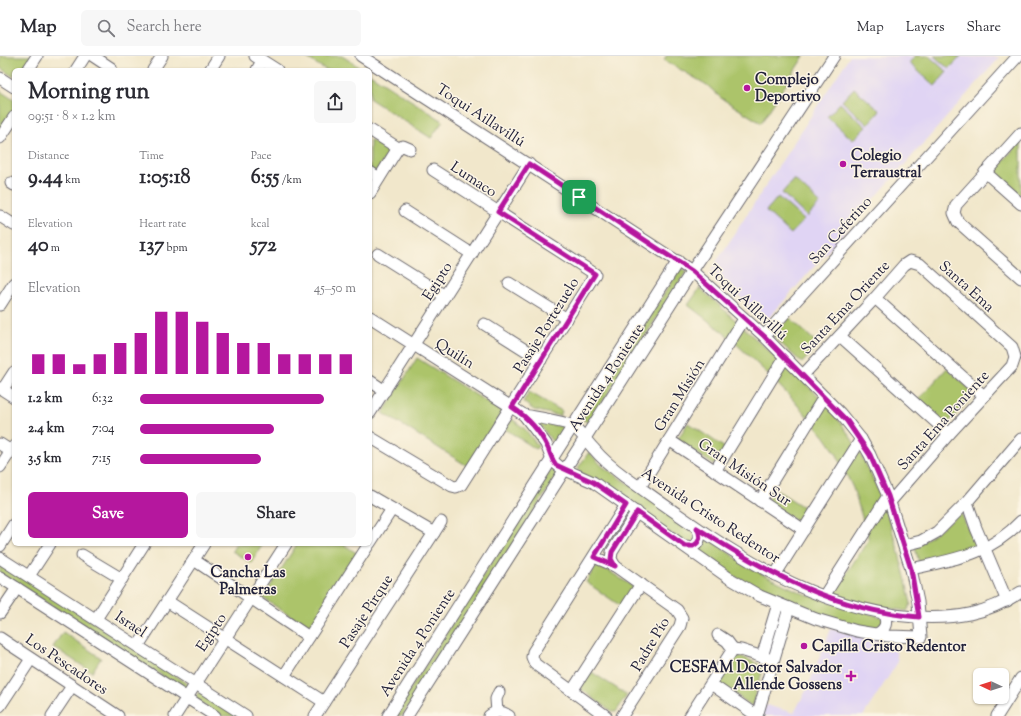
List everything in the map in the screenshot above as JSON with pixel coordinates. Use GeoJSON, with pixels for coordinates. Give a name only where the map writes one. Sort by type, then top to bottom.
{"type":"FeatureCollection","features":[{"type":"Feature","properties":{"kind":"street"},"geometry":{"type":"LineString","coordinates":[[29,68],[37,56]]}},
{"type":"Feature","properties":{"kind":"street"},"geometry":{"type":"LineString","coordinates":[[77,68],[85,56]]}},
{"type":"Feature","properties":{"kind":"street"},"geometry":{"type":"LineString","coordinates":[[93,56],[111,68]]}},
{"type":"Feature","properties":{"kind":"street"},"geometry":{"type":"LineString","coordinates":[[153,68],[162,56]]}},
{"type":"Feature","properties":{"kind":"street"},"geometry":{"type":"LineString","coordinates":[[211,68],[219,56]]}},
{"type":"Feature","properties":{"kind":"street","name":"Toqui Aillavillú"},"geometry":{"type":"LineString","coordinates":[[361,56],[692,271],[764,336],[847,421],[861,439],[876,465],[889,499],[911,569],[922,637],[877,634]]}},
{"type":"Feature","properties":{"kind":"street","name":"Avenida 4 Poniente"},"geometry":{"type":"LineString","coordinates":[[407,716],[692,271],[834,56]]}},
{"type":"Feature","properties":{"kind":"street"},"geometry":{"type":"LineString","coordinates":[[1018,56],[1021,59]]}},
{"type":"Feature","properties":{"kind":"street","name":"San Ceferino"},"geometry":{"type":"LineString","coordinates":[[764,336],[1018,56]]}},
{"type":"Feature","properties":{"kind":"street"},"geometry":{"type":"LineString","coordinates":[[258,62],[272,68]]}},
{"type":"Feature","properties":{"kind":"street"},"geometry":{"type":"LineString","coordinates":[[0,78],[12,86]]}},
{"type":"Feature","properties":{"kind":"street"},"geometry":{"type":"LineString","coordinates":[[0,138],[12,120]]}},
{"type":"Feature","properties":{"kind":"street"},"geometry":{"type":"LineString","coordinates":[[372,131],[398,148]]}},
{"type":"Feature","properties":{"kind":"street"},"geometry":{"type":"LineString","coordinates":[[1021,134],[956,205],[954,213],[956,219],[1021,278]]}},
{"type":"Feature","properties":{"kind":"street"},"geometry":{"type":"LineString","coordinates":[[372,186],[375,175],[398,148],[405,146],[410,149]]}},
{"type":"Feature","properties":{"kind":"street","name":"Egipto"},"geometry":{"type":"LineString","coordinates":[[372,410],[529,164]]}},
{"type":"Feature","properties":{"kind":"street","name":"Lumaco"},"geometry":{"type":"LineString","coordinates":[[433,170],[498,212]]}},
{"type":"Feature","properties":{"kind":"street"},"geometry":{"type":"LineString","coordinates":[[985,172],[1021,204]]}},
{"type":"Feature","properties":{"kind":"street"},"geometry":{"type":"LineString","coordinates":[[404,211],[472,254]]}},
{"type":"Feature","properties":{"kind":"street","name":"Pasaje Portezuelo"},"geometry":{"type":"LineString","coordinates":[[372,438],[452,486],[458,487],[463,483],[512,407],[595,274],[498,212]]}},
{"type":"Feature","properties":{"kind":"street"},"geometry":{"type":"LineString","coordinates":[[0,216],[12,224]]}},
{"type":"Feature","properties":{"kind":"street"},"geometry":{"type":"LineString","coordinates":[[378,254],[445,296]]}},
{"type":"Feature","properties":{"kind":"street","name":"Avenida 4 Poniente"},"geometry":{"type":"LineString","coordinates":[[388,716],[678,261]]}},
{"type":"Feature","properties":{"kind":"street","name":"Santa Ema Oriente"},"geometry":{"type":"LineString","coordinates":[[803,375],[876,298],[904,265],[910,261]]}},
{"type":"Feature","properties":{"kind":"street","name":"Santa Ema"},"geometry":{"type":"LineString","coordinates":[[910,261],[920,264],[1012,347],[1015,357]]}},
{"type":"Feature","properties":{"kind":"street"},"geometry":{"type":"LineString","coordinates":[[509,283],[567,319]]}},
{"type":"Feature","properties":{"kind":"street"},"geometry":{"type":"LineString","coordinates":[[0,305],[12,287]]}},
{"type":"Feature","properties":{"kind":"street"},"geometry":{"type":"LineString","coordinates":[[876,298],[984,396]]}},
{"type":"Feature","properties":{"kind":"street","name":"Quilín"},"geometry":{"type":"LineString","coordinates":[[372,318],[524,415],[546,444],[552,460]]}},
{"type":"Feature","properties":{"kind":"street","name":"Gran Misión"},"geometry":{"type":"LineString","coordinates":[[640,487],[744,319]]}},
{"type":"Feature","properties":{"kind":"street"},"geometry":{"type":"LineString","coordinates":[[484,324],[541,360]]}},
{"type":"Feature","properties":{"kind":"street"},"geometry":{"type":"LineString","coordinates":[[840,336],[950,434]]}},
{"type":"Feature","properties":{"kind":"street"},"geometry":{"type":"LineString","coordinates":[[715,471],[785,357]]}},
{"type":"Feature","properties":{"kind":"street","name":"Santa Ema Poniente"},"geometry":{"type":"LineString","coordinates":[[824,596],[889,499],[1012,366],[1015,357]]}},
{"type":"Feature","properties":{"kind":"street"},"geometry":{"type":"LineString","coordinates":[[12,374],[1,388],[12,396]]}},
{"type":"Feature","properties":{"kind":"street"},"geometry":{"type":"LineString","coordinates":[[372,382],[385,391]]}},
{"type":"Feature","properties":{"kind":"street"},"geometry":{"type":"LineString","coordinates":[[760,501],[824,397]]}},
{"type":"Feature","properties":{"kind":"street","name":"Quilín"},"geometry":{"type":"LineString","coordinates":[[524,415],[573,426]]}},
{"type":"Feature","properties":{"kind":"street","name":"Avenida Cristo Redentor"},"geometry":{"type":"LineString","coordinates":[[573,426],[608,465],[697,528],[775,575],[824,596],[883,613],[919,617],[952,617],[967,616],[996,607],[1021,592]]}},
{"type":"Feature","properties":{"kind":"street"},"geometry":{"type":"LineString","coordinates":[[775,575],[861,439]]}},
{"type":"Feature","properties":{"kind":"street","name":"Gran Misión Sur"},"geometry":{"type":"LineString","coordinates":[[669,440],[804,530]]}},
{"type":"Feature","properties":{"kind":"street"},"geometry":{"type":"LineString","coordinates":[[904,545],[921,540],[937,532],[967,502],[1021,440]]}},
{"type":"Feature","properties":{"kind":"street"},"geometry":{"type":"LineString","coordinates":[[0,444],[12,448],[0,468]]}},
{"type":"Feature","properties":{"kind":"street"},"geometry":{"type":"LineString","coordinates":[[552,460],[565,470],[593,482],[746,589],[778,604],[831,624],[877,634],[882,631],[886,625],[886,618],[883,613]]}},
{"type":"Feature","properties":{"kind":"street"},"geometry":{"type":"LineString","coordinates":[[372,497],[434,533]]}},
{"type":"Feature","properties":{"kind":"street"},"geometry":{"type":"LineString","coordinates":[[967,502],[1007,601]]}},
{"type":"Feature","properties":{"kind":"street"},"geometry":{"type":"LineString","coordinates":[[606,716],[533,662],[533,652],[626,505]]}},
{"type":"Feature","properties":{"kind":"street"},"geometry":{"type":"LineString","coordinates":[[372,540],[392,509]]}},
{"type":"Feature","properties":{"kind":"street"},"geometry":{"type":"LineString","coordinates":[[615,566],[611,559],[612,552],[637,512]]}},
{"type":"Feature","properties":{"kind":"street"},"geometry":{"type":"LineString","coordinates":[[911,569],[958,558],[985,549],[1006,535],[1021,521]]}},
{"type":"Feature","properties":{"kind":"street","name":"Pasaje Pirque"},"geometry":{"type":"LineString","coordinates":[[315,716],[442,522]]}},
{"type":"Feature","properties":{"kind":"street"},"geometry":{"type":"LineString","coordinates":[[0,546],[12,527]]}},
{"type":"Feature","properties":{"kind":"street"},"geometry":{"type":"LineString","coordinates":[[685,546],[693,546],[699,541],[700,535],[697,528]]}},
{"type":"Feature","properties":{"kind":"street"},"geometry":{"type":"LineString","coordinates":[[29,576],[49,546]]}},
{"type":"Feature","properties":{"kind":"street"},"geometry":{"type":"LineString","coordinates":[[96,619],[143,546]]}},
{"type":"Feature","properties":{"kind":"street"},"geometry":{"type":"LineString","coordinates":[[138,646],[203,546]]}},
{"type":"Feature","properties":{"kind":"street","name":"Egipto"},"geometry":{"type":"LineString","coordinates":[[175,716],[285,546]]}},
{"type":"Feature","properties":{"kind":"street"},"geometry":{"type":"LineString","coordinates":[[284,676],[368,546]]}},
{"type":"Feature","properties":{"kind":"street"},"geometry":{"type":"LineString","coordinates":[[82,555],[122,579]]}},
{"type":"Feature","properties":{"kind":"street","name":"Padre Pío"},"geometry":{"type":"LineString","coordinates":[[594,557],[615,566],[677,610],[681,615],[681,623],[622,716]]}},
{"type":"Feature","properties":{"kind":"street","name":"Israel"},"geometry":{"type":"LineString","coordinates":[[0,558],[246,716]]}},
{"type":"Feature","properties":{"kind":"street"},"geometry":{"type":"LineString","coordinates":[[194,560],[309,637]]}},
{"type":"Feature","properties":{"kind":"street","name":"Israel"},"geometry":{"type":"LineString","coordinates":[[0,577],[215,716]]}},
{"type":"Feature","properties":{"kind":"street"},"geometry":{"type":"LineString","coordinates":[[572,691],[641,584]]}},
{"type":"Feature","properties":{"kind":"street"},"geometry":{"type":"LineString","coordinates":[[0,614],[17,588]]}},
{"type":"Feature","properties":{"kind":"street"},"geometry":{"type":"LineString","coordinates":[[168,601],[324,702]]}},
{"type":"Feature","properties":{"kind":"street"},"geometry":{"type":"LineString","coordinates":[[762,657],[778,604]]}},
{"type":"Feature","properties":{"kind":"street"},"geometry":{"type":"LineString","coordinates":[[710,684],[756,716],[789,608]]}},
{"type":"Feature","properties":{"kind":"street"},"geometry":{"type":"LineString","coordinates":[[718,634],[727,641],[733,649],[741,650],[773,661]]}},
{"type":"Feature","properties":{"kind":"street","name":"Los Pescadores"},"geometry":{"type":"LineString","coordinates":[[0,638],[113,715]]}},
{"type":"Feature","properties":{"kind":"street"},"geometry":{"type":"LineString","coordinates":[[690,716],[733,649]]}},
{"type":"Feature","properties":{"kind":"street"},"geometry":{"type":"LineString","coordinates":[[0,706],[32,659]]}},
{"type":"Feature","properties":{"kind":"street"},"geometry":{"type":"LineString","coordinates":[[996,716],[1021,678]]}},
{"type":"Feature","properties":{"kind":"street"},"geometry":{"type":"LineString","coordinates":[[52,716],[72,686]]}},
{"type":"Feature","properties":{"kind":"street"},"geometry":{"type":"LineString","coordinates":[[499,692],[493,714],[504,713],[509,716]]}},
{"type":"Feature","properties":{"kind":"shaded area","name":"Colegio Terraustral"},"geometry":{"type":"Polygon","coordinates":[[[850,56],[1000,57],[766,321],[711,270],[850,56]]]}},
{"type":"Feature","properties":{"kind":"shaded area","name":"CESFAM Doctor Salvador Allende Gossens"},"geometry":{"type":"Polygon","coordinates":[[[831,629],[894,644],[898,662],[863,716],[761,716],[766,705],[794,713],[807,689],[831,629]]]}},
{"type":"Feature","properties":{"kind":"green space"},"geometry":{"type":"Polygon","coordinates":[[[0,56],[34,56],[26,68],[12,68],[12,76],[0,68],[0,56]]]}},
{"type":"Feature","properties":{"kind":"green space"},"geometry":{"type":"Polygon","coordinates":[[[304,56],[342,56],[361,68],[323,68],[304,56]]]}},
{"type":"Feature","properties":{"kind":"green space","name":"Complejo Deportivo"},"geometry":{"type":"Polygon","coordinates":[[[666,56],[804,56],[761,123],[721,98],[707,85],[664,60],[666,56]]]}},
{"type":"Feature","properties":{"kind":"green space"},"geometry":{"type":"Polygon","coordinates":[[[915,56],[929,56],[947,72],[935,86],[909,63],[915,56]]]}},
{"type":"Feature","properties":{"kind":"green space"},"geometry":{"type":"Polygon","coordinates":[[[934,56],[961,56],[949,69],[934,56]]]}},
{"type":"Feature","properties":{"kind":"green space"},"geometry":{"type":"Polygon","coordinates":[[[372,75],[443,121],[431,138],[372,100],[372,75]]]}},
{"type":"Feature","properties":{"kind":"green space"},"geometry":{"type":"Polygon","coordinates":[[[854,88],[880,111],[868,125],[842,101],[854,88]]]}},
{"type":"Feature","properties":{"kind":"green space"},"geometry":{"type":"Polygon","coordinates":[[[0,91],[12,99],[12,114],[0,133],[0,91]]]}},
{"type":"Feature","properties":{"kind":"green space"},"geometry":{"type":"Polygon","coordinates":[[[840,103],[866,127],[853,140],[827,117],[840,103]]]}},
{"type":"Feature","properties":{"kind":"green space"},"geometry":{"type":"Polygon","coordinates":[[[372,141],[389,151],[376,173],[372,171],[372,141]]]}},
{"type":"Feature","properties":{"kind":"green space"},"geometry":{"type":"Polygon","coordinates":[[[1019,143],[1021,144],[1021,193],[1019,195],[994,172],[1019,143]]]}},
{"type":"Feature","properties":{"kind":"green space"},"geometry":{"type":"Polygon","coordinates":[[[794,179],[820,203],[807,217],[782,193],[794,179]]]}},
{"type":"Feature","properties":{"kind":"green space"},"geometry":{"type":"Polygon","coordinates":[[[778,197],[804,220],[791,234],[766,211],[778,197]]]}},
{"type":"Feature","properties":{"kind":"green space"},"geometry":{"type":"Polygon","coordinates":[[[681,268],[686,272],[589,423],[582,419],[681,268]]]}},
{"type":"Feature","properties":{"kind":"green space"},"geometry":{"type":"Polygon","coordinates":[[[700,288],[825,403],[857,448],[870,472],[881,498],[898,550],[911,604],[907,611],[870,605],[837,596],[836,589],[869,539],[853,488],[836,453],[825,437],[793,400],[729,337],[688,305],[700,288]]]}},
{"type":"Feature","properties":{"kind":"green space"},"geometry":{"type":"Polygon","coordinates":[[[790,318],[819,345],[802,363],[773,336],[790,318]]]}},
{"type":"Feature","properties":{"kind":"green space"},"geometry":{"type":"Polygon","coordinates":[[[417,358],[503,412],[469,467],[383,413],[417,358]]]}},
{"type":"Feature","properties":{"kind":"green space"},"geometry":{"type":"Polygon","coordinates":[[[947,368],[975,394],[946,425],[919,399],[947,368]]]}},
{"type":"Feature","properties":{"kind":"green space"},"geometry":{"type":"Polygon","coordinates":[[[529,392],[562,411],[560,416],[534,410],[523,402],[529,392]]]}},
{"type":"Feature","properties":{"kind":"green space"},"geometry":{"type":"Polygon","coordinates":[[[512,419],[525,429],[538,446],[536,449],[505,429],[512,419]]]}},
{"type":"Feature","properties":{"kind":"green space"},"geometry":{"type":"Polygon","coordinates":[[[538,422],[564,427],[554,444],[538,422]]]}},
{"type":"Feature","properties":{"kind":"green space"},"geometry":{"type":"Polygon","coordinates":[[[688,423],[725,448],[714,465],[677,440],[688,423]]]}},
{"type":"Feature","properties":{"kind":"green space"},"geometry":{"type":"Polygon","coordinates":[[[589,452],[602,466],[754,570],[802,593],[881,617],[883,621],[874,630],[810,610],[748,585],[580,472],[578,468],[589,452]]]}},
{"type":"Feature","properties":{"kind":"green space"},"geometry":{"type":"Polygon","coordinates":[[[553,466],[560,471],[402,716],[393,716],[553,466]]]}},
{"type":"Feature","properties":{"kind":"green space"},"geometry":{"type":"Polygon","coordinates":[[[775,489],[811,512],[802,525],[766,502],[775,489]]]}},
{"type":"Feature","properties":{"kind":"green space"},"geometry":{"type":"Polygon","coordinates":[[[961,513],[977,549],[919,562],[915,548],[961,513]]]}},
{"type":"Feature","properties":{"kind":"green space","name":"Cancha Las Palmeras"},"geometry":{"type":"Polygon","coordinates":[[[235,546],[262,546],[251,563],[232,551],[235,546]]]}},
{"type":"Feature","properties":{"kind":"green space"},"geometry":{"type":"Polygon","coordinates":[[[296,546],[346,546],[358,554],[310,629],[263,598],[296,546]]]}},
{"type":"Feature","properties":{"kind":"green space"},"geometry":{"type":"Polygon","coordinates":[[[0,561],[189,685],[186,691],[0,573],[0,561]]]}},
{"type":"Feature","properties":{"kind":"green space"},"geometry":{"type":"Polygon","coordinates":[[[600,565],[632,586],[633,591],[622,607],[586,582],[596,566],[600,565]]]}},
{"type":"Feature","properties":{"kind":"green space"},"geometry":{"type":"Polygon","coordinates":[[[63,632],[101,658],[92,672],[53,647],[63,632]]]}},
{"type":"Feature","properties":{"kind":"green space"},"geometry":{"type":"Polygon","coordinates":[[[740,656],[758,664],[763,669],[752,706],[719,683],[734,658],[740,656]]]}},
{"type":"Feature","properties":{"kind":"green space"},"geometry":{"type":"Polygon","coordinates":[[[590,671],[627,695],[616,712],[612,712],[580,687],[590,671]]]}},
{"type":"Feature","properties":{"kind":"green space"},"geometry":{"type":"Polygon","coordinates":[[[199,692],[240,716],[221,716],[196,700],[195,697],[199,692]]]}},
{"type":"Feature","properties":{"kind":"place","name":"Complejo Deportivo"},"geometry":{"type":"Point","coordinates":[747,88]}},
{"type":"Feature","properties":{"kind":"place","name":"Colegio Terraustral"},"geometry":{"type":"Point","coordinates":[843,164]}},
{"type":"Feature","properties":{"kind":"place","name":"Cancha Las Palmeras"},"geometry":{"type":"Point","coordinates":[248,557]}},
{"type":"Feature","properties":{"kind":"place","name":"Capilla Cristo Redentor"},"geometry":{"type":"Point","coordinates":[804,646]}},
{"type":"Feature","properties":{"kind":"place","name":"CESFAM Doctor Salvador Allende Gossens"},"geometry":{"type":"Point","coordinates":[851,676]}},
{"type":"Feature","properties":{"kind":"route"},"geometry":{"type":"LineString","coordinates":[[529,164],[579,197],[678,261],[708,284],[764,336],[847,421],[861,439],[881,476],[911,569],[918,602],[919,617],[883,613],[842,602],[804,589],[737,554],[697,528],[700,535],[699,541],[696,545],[689,547],[685,546],[637,512],[612,552],[611,559],[615,566],[594,557],[626,505],[586,478],[556,465],[540,435],[524,415],[512,407],[595,274],[498,212],[529,164]]}}]}
